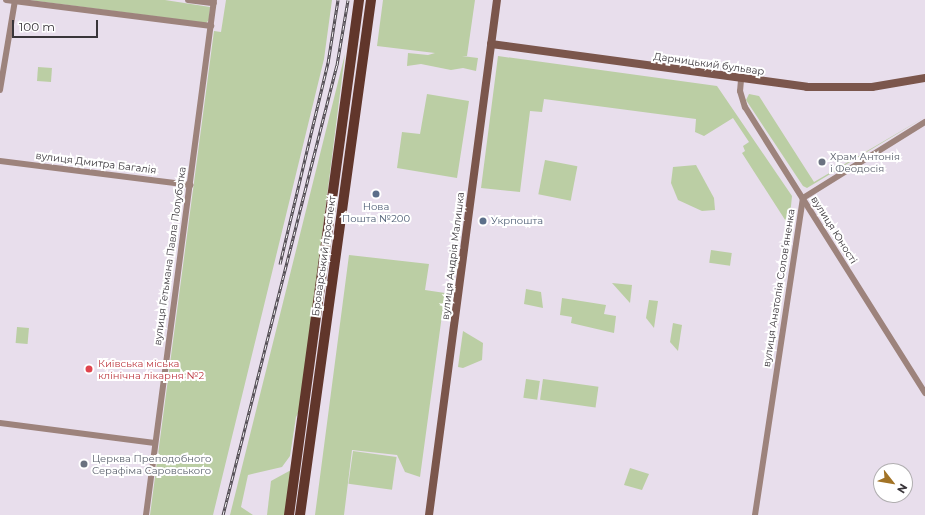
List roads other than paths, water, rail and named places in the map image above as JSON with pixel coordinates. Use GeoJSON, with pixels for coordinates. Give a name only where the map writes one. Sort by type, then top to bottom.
{"type":"FeatureCollection","features":[{"type":"Feature","properties":{"kind":"main road","name":"Броварський проспект"},"geometry":{"type":"LineString","coordinates":[[289,515],[359,0]]}},
{"type":"Feature","properties":{"kind":"main road","name":"Броварський проспект"},"geometry":{"type":"LineString","coordinates":[[300,515],[371,0]]}},
{"type":"Feature","properties":{"kind":"street"},"geometry":{"type":"LineString","coordinates":[[6,0],[211,26]]}},
{"type":"Feature","properties":{"kind":"street"},"geometry":{"type":"LineString","coordinates":[[0,90],[14,0]]}},
{"type":"Feature","properties":{"kind":"street"},"geometry":{"type":"LineString","coordinates":[[188,0],[214,2]]}},
{"type":"Feature","properties":{"kind":"street","name":"вулиця Андрія Малишка"},"geometry":{"type":"LineString","coordinates":[[429,515],[497,0]]}},
{"type":"Feature","properties":{"kind":"street","name":"вулиця Гетьмана Павла Полуботка"},"geometry":{"type":"LineString","coordinates":[[146,515],[214,2]]}},
{"type":"Feature","properties":{"kind":"street","name":"Дарницький бульвар"},"geometry":{"type":"LineString","coordinates":[[491,44],[584,55],[741,80],[835,88],[872,87],[925,78]]}},
{"type":"Feature","properties":{"kind":"street","name":"вулиця Анатолія Соловʼяненка"},"geometry":{"type":"LineString","coordinates":[[741,80],[740,91],[745,107],[802,198],[755,515]]}},
{"type":"Feature","properties":{"kind":"street","name":"вулиця Юності"},"geometry":{"type":"LineString","coordinates":[[925,122],[802,198],[925,393]]}},
{"type":"Feature","properties":{"kind":"street","name":"вулиця Дмитра Багалія"},"geometry":{"type":"LineString","coordinates":[[0,161],[190,185]]}},
{"type":"Feature","properties":{"kind":"street"},"geometry":{"type":"LineString","coordinates":[[0,423],[155,443]]}},
{"type":"Feature","properties":{"kind":"railway"},"geometry":{"type":"LineString","coordinates":[[280,264],[328,63],[338,0]]}},
{"type":"Feature","properties":{"kind":"railway"},"geometry":{"type":"LineString","coordinates":[[223,515],[337,65],[348,0]]}},
{"type":"Feature","properties":{"kind":"place","name":"Храм Антонія і Феодосія"},"geometry":{"type":"Point","coordinates":[822,162]}},
{"type":"Feature","properties":{"kind":"place","name":"Нова Пошта №200"},"geometry":{"type":"Point","coordinates":[376,194]}},
{"type":"Feature","properties":{"kind":"place","name":"Укрпошта"},"geometry":{"type":"Point","coordinates":[483,221]}},
{"type":"Feature","properties":{"kind":"place","name":"Київська міська клінічна лікарня №2"},"geometry":{"type":"Point","coordinates":[89,369]}},
{"type":"Feature","properties":{"kind":"place","name":"Церква Преподобного Серафіма Саровського"},"geometry":{"type":"Point","coordinates":[84,464]}}]}
